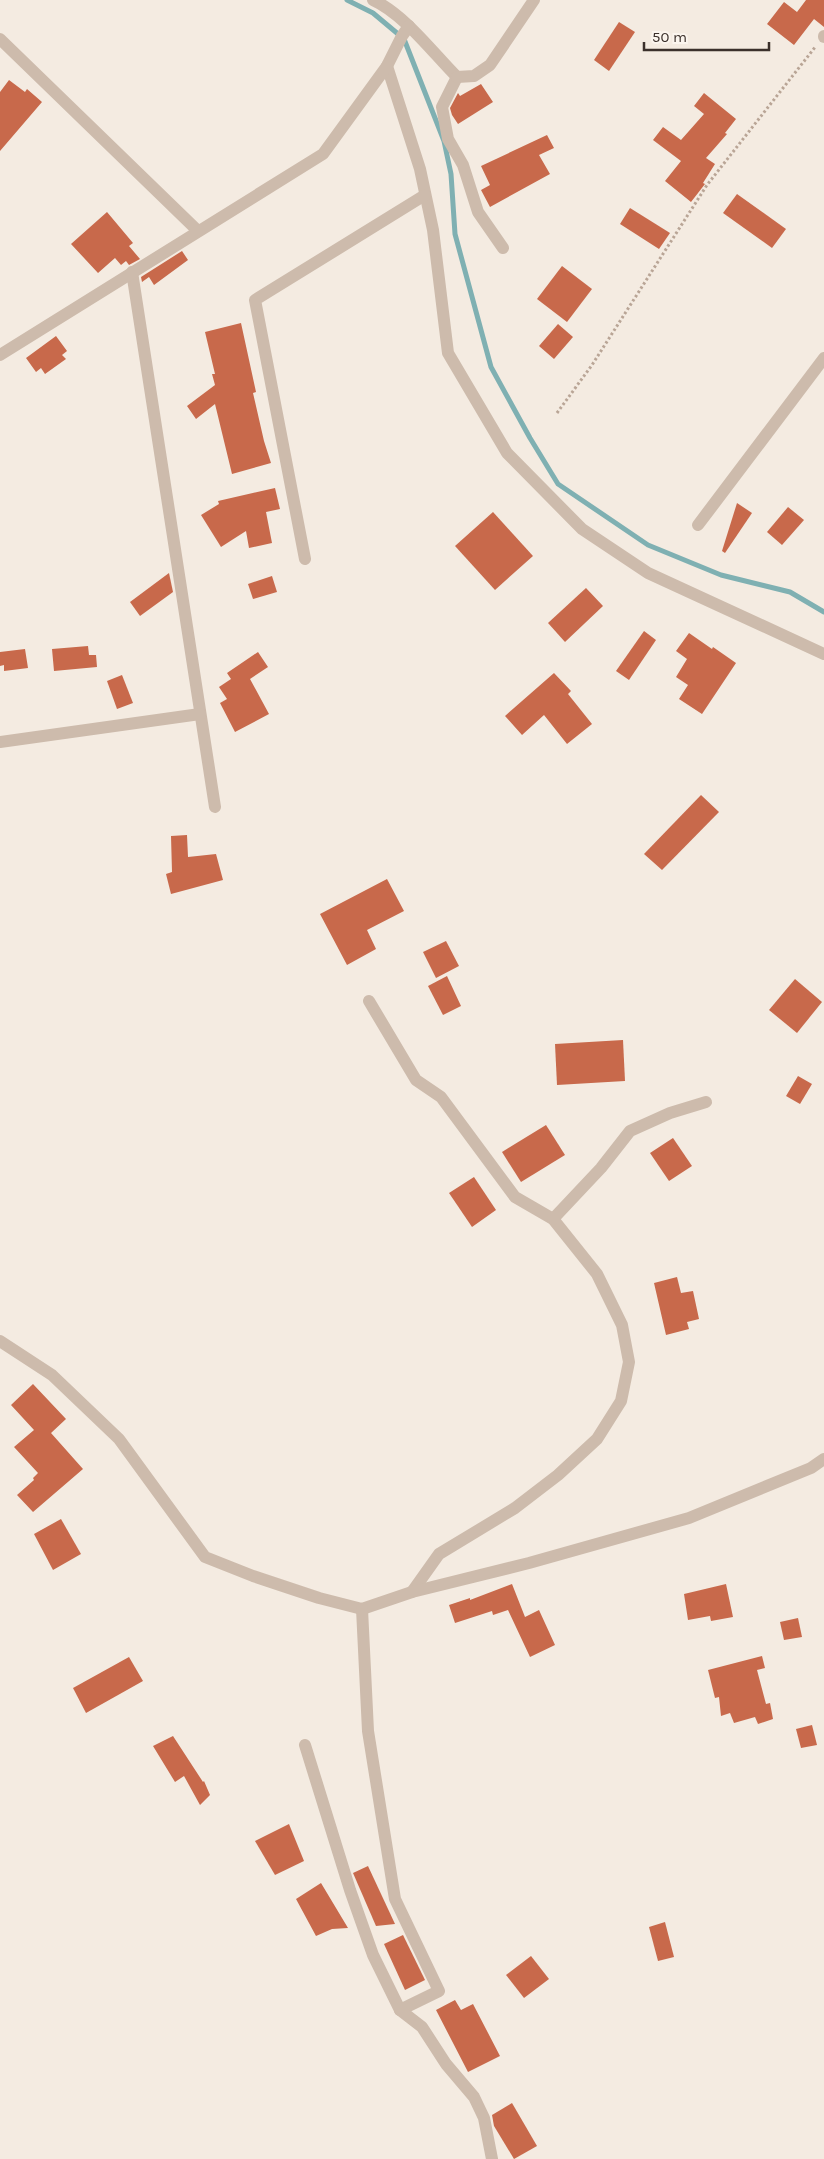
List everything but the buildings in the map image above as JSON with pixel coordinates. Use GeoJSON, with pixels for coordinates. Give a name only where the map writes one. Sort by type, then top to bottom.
{"type":"FeatureCollection","features":[{"type":"Feature","properties":{"kind":"street"},"geometry":{"type":"LineString","coordinates":[[373,0],[380,3],[409,26],[456,77]]}},
{"type":"Feature","properties":{"kind":"street"},"geometry":{"type":"LineString","coordinates":[[456,77],[474,76],[490,65],[534,0]]}},
{"type":"Feature","properties":{"kind":"street"},"geometry":{"type":"LineString","coordinates":[[0,355],[323,154],[387,66],[409,26]]}},
{"type":"Feature","properties":{"kind":"street"},"geometry":{"type":"LineString","coordinates":[[0,39],[198,231]]}},
{"type":"Feature","properties":{"kind":"street"},"geometry":{"type":"LineString","coordinates":[[387,66],[420,169],[433,230],[448,353],[507,453],[582,529],[648,573],[824,654]]}},
{"type":"Feature","properties":{"kind":"street"},"geometry":{"type":"LineString","coordinates":[[456,77],[442,107],[448,139],[463,165],[478,212],[503,248]]}},
{"type":"Feature","properties":{"kind":"street"},"geometry":{"type":"LineString","coordinates":[[305,559],[255,300],[425,195]]}},
{"type":"Feature","properties":{"kind":"street"},"geometry":{"type":"LineString","coordinates":[[132,272],[215,807]]}},
{"type":"Feature","properties":{"kind":"street"},"geometry":{"type":"LineString","coordinates":[[698,525],[824,358]]}},
{"type":"Feature","properties":{"kind":"street"},"geometry":{"type":"LineString","coordinates":[[0,742],[200,714]]}},
{"type":"Feature","properties":{"kind":"street"},"geometry":{"type":"LineString","coordinates":[[369,1001],[416,1080],[440,1097],[515,1197],[553,1219],[597,1274],[622,1325],[629,1362],[621,1401],[596,1439],[558,1475],[515,1508],[440,1554],[412,1592]]}},
{"type":"Feature","properties":{"kind":"street"},"geometry":{"type":"LineString","coordinates":[[553,1219],[601,1168],[630,1131],[670,1113],[706,1102]]}},
{"type":"Feature","properties":{"kind":"street"},"geometry":{"type":"LineString","coordinates":[[0,1341],[52,1375],[119,1440],[205,1557],[253,1576],[319,1598],[362,1609],[412,1592],[529,1563],[689,1518],[811,1468],[824,1459]]}},
{"type":"Feature","properties":{"kind":"street"},"geometry":{"type":"LineString","coordinates":[[362,1609],[368,1731],[395,1899],[439,1991],[400,2010]]}},
{"type":"Feature","properties":{"kind":"street"},"geometry":{"type":"LineString","coordinates":[[305,1745],[350,1890],[373,1955],[400,2010],[422,2027],[446,2064],[474,2097],[484,2118],[492,2159]]}},
{"type":"Feature","properties":{"kind":"path"},"geometry":{"type":"LineString","coordinates":[[557,413],[592,365],[707,185],[824,37]]}},
{"type":"Feature","properties":{"kind":"waterway"},"geometry":{"type":"LineString","coordinates":[[347,0],[373,13],[404,39],[444,141],[451,174],[455,234],[491,367],[558,484],[648,545],[721,575],[790,592],[824,612]]}}]}
